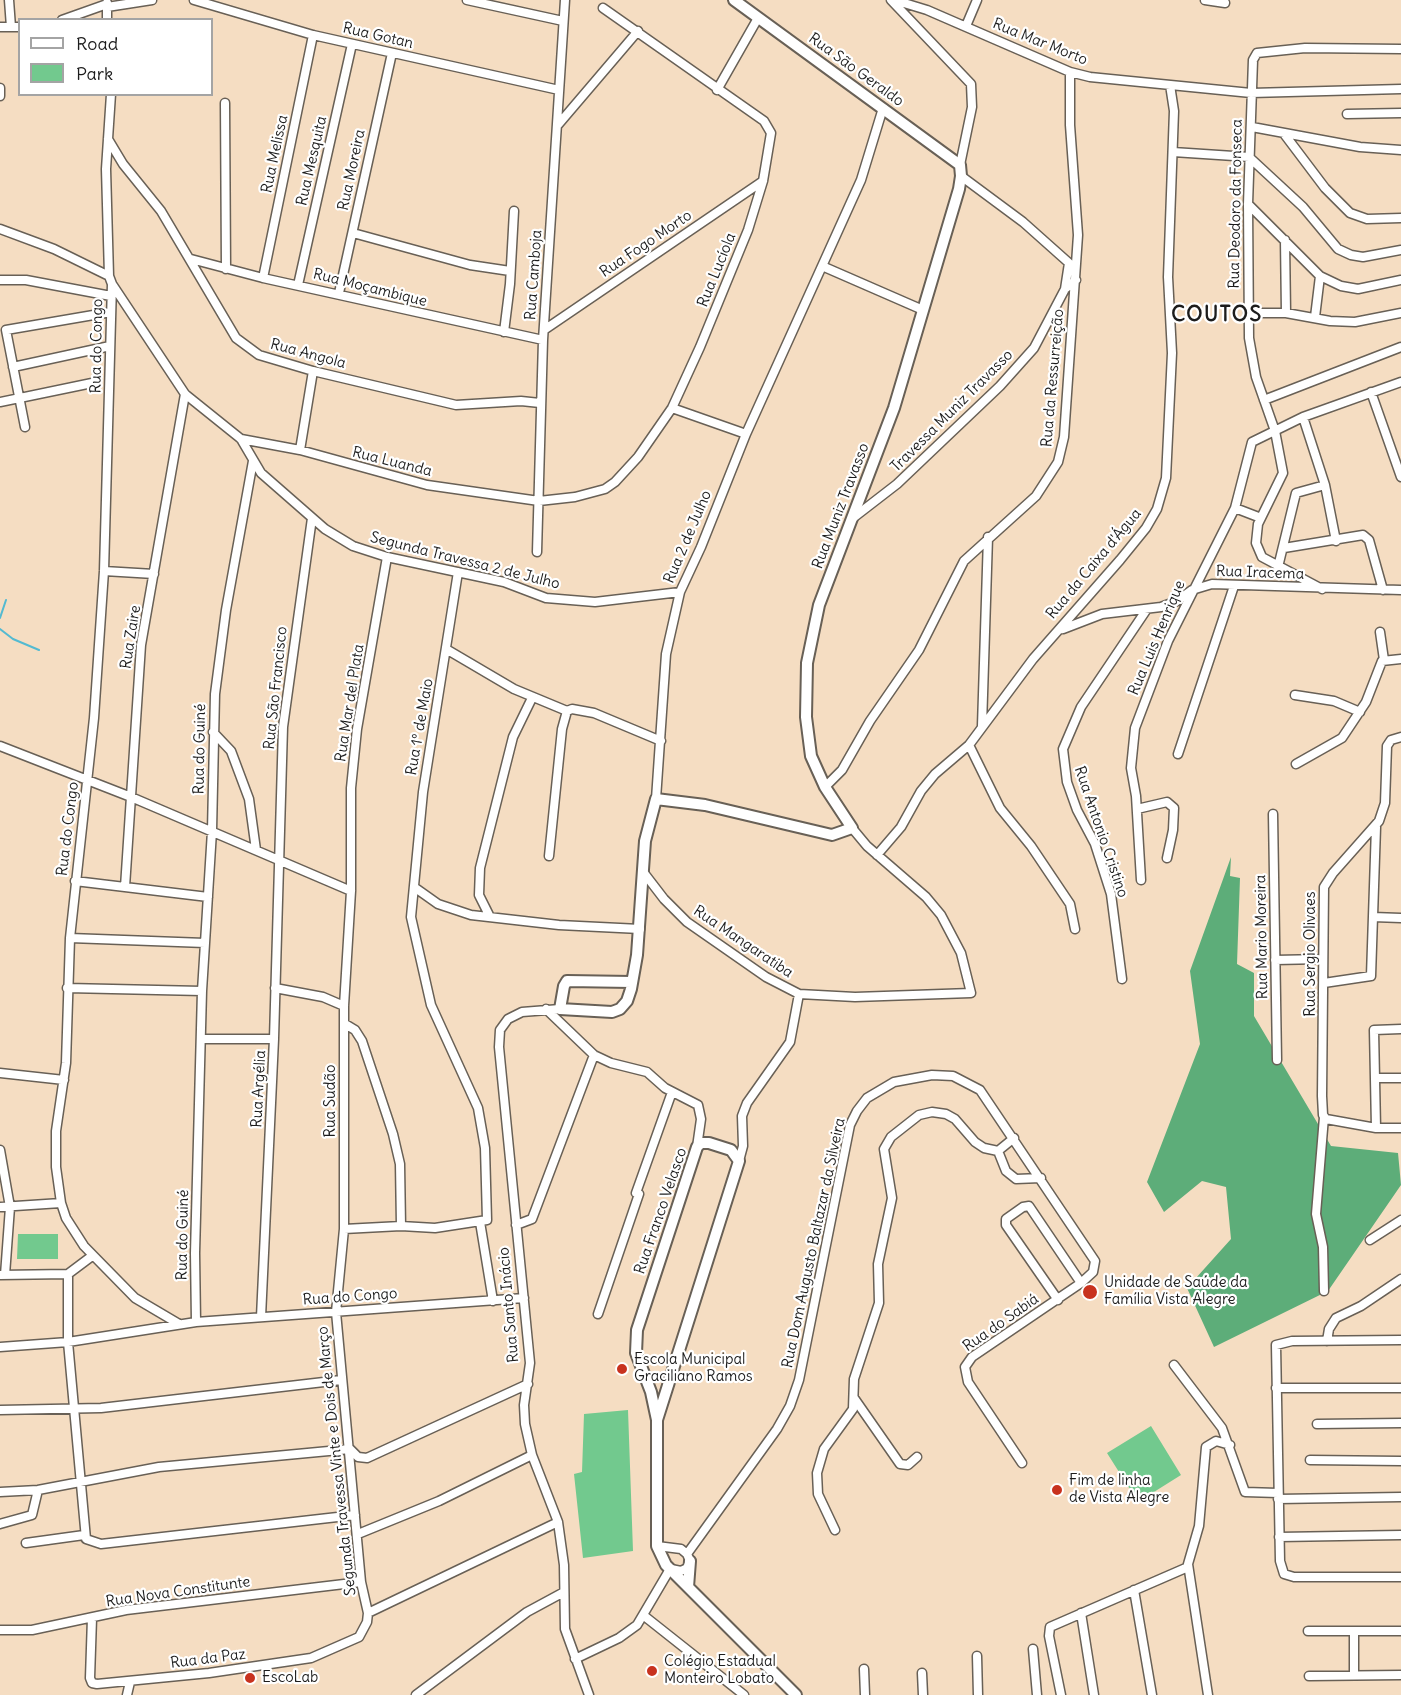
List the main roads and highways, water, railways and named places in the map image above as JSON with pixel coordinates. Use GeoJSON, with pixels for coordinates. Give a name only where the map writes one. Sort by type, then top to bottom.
{"type":"FeatureCollection","features":[{"type":"Feature","properties":{"kind":"waterway"},"geometry":{"type":"LineString","coordinates":[[0,618],[6,600]]}},
{"type":"Feature","properties":{"kind":"waterway"},"geometry":{"type":"LineString","coordinates":[[0,629],[13,639],[39,650]]}},
{"type":"Feature","properties":{"kind":"place","name":"Unidade de Saúde da Família Vista Alegre"},"geometry":{"type":"Point","coordinates":[1090,1292]}},
{"type":"Feature","properties":{"kind":"place","name":"Escola Municipal Graciliano Ramos"},"geometry":{"type":"Point","coordinates":[622,1369]}},
{"type":"Feature","properties":{"kind":"place","name":"Fim de linha de Vista Alegre"},"geometry":{"type":"Point","coordinates":[1057,1490]}},
{"type":"Feature","properties":{"kind":"place","name":"Colégio Estadual Monteiro Lobato"},"geometry":{"type":"Point","coordinates":[652,1671]}},
{"type":"Feature","properties":{"kind":"place","name":"EscoLab"},"geometry":{"type":"Point","coordinates":[250,1678]}},
{"type":"Feature","properties":{"kind":"district","name":"COUTOS"},"geometry":{"type":"Point","coordinates":[1217,315]}}]}
